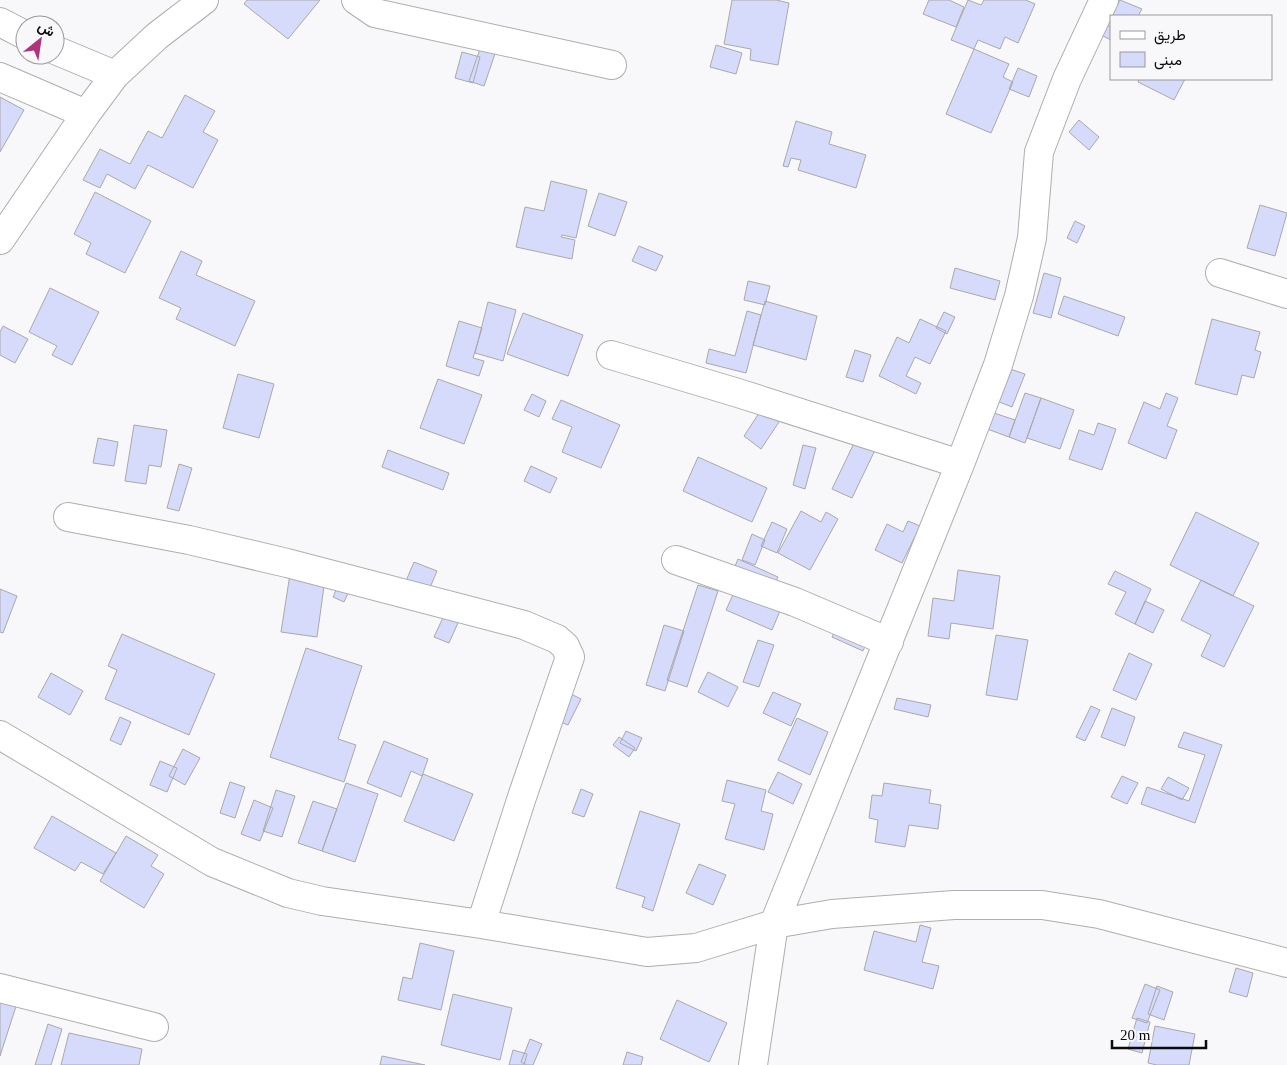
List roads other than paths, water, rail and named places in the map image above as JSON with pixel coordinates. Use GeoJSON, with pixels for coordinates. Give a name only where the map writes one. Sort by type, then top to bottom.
{"type":"FeatureCollection","features":[{"type":"Feature","properties":{"kind":"street"},"geometry":{"type":"LineString","coordinates":[[0,240],[115,75],[157,36],[204,0]]}},
{"type":"Feature","properties":{"kind":"street"},"geometry":{"type":"LineString","coordinates":[[356,0],[375,13],[612,65]]}},
{"type":"Feature","properties":{"kind":"street"},"geometry":{"type":"LineString","coordinates":[[753,1065],[774,924],[960,464],[998,365],[1019,296],[1032,238],[1039,152],[1067,79],[1104,0]]}},
{"type":"Feature","properties":{"kind":"street"},"geometry":{"type":"LineString","coordinates":[[0,22],[15,30]]}},
{"type":"Feature","properties":{"kind":"street"},"geometry":{"type":"LineString","coordinates":[[65,54],[115,75]]}},
{"type":"Feature","properties":{"kind":"street"},"geometry":{"type":"LineString","coordinates":[[0,77],[86,114]]}},
{"type":"Feature","properties":{"kind":"street"},"geometry":{"type":"LineString","coordinates":[[1220,273],[1287,294]]}},
{"type":"Feature","properties":{"kind":"street"},"geometry":{"type":"LineString","coordinates":[[611,355],[748,396],[960,464]]}},
{"type":"Feature","properties":{"kind":"street"},"geometry":{"type":"LineString","coordinates":[[68,517],[189,540],[448,604],[524,625],[557,639],[565,646],[570,657],[481,924]]}},
{"type":"Feature","properties":{"kind":"street"},"geometry":{"type":"LineString","coordinates":[[676,560],[795,602],[888,642]]}},
{"type":"Feature","properties":{"kind":"street"},"geometry":{"type":"LineString","coordinates":[[0,735],[212,862],[288,893],[322,901],[481,924],[648,952],[696,948],[774,924],[832,914],[890,908],[954,905],[1042,905],[1099,914],[1287,963]]}},
{"type":"Feature","properties":{"kind":"street"},"geometry":{"type":"LineString","coordinates":[[0,988],[154,1027]]}}]}
